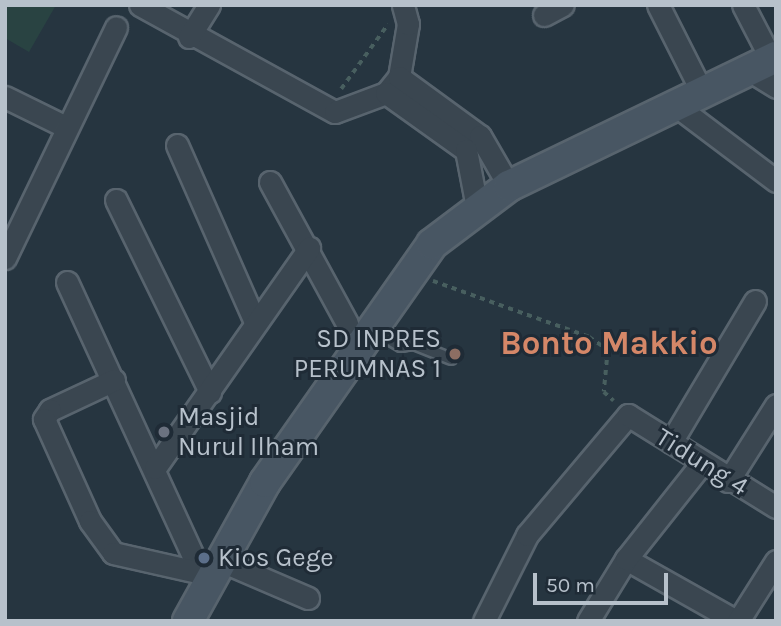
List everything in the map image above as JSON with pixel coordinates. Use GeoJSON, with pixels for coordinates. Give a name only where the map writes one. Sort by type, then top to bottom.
{"type":"FeatureCollection","features":[{"type":"Feature","properties":{"kind":"street"},"geometry":{"type":"LineString","coordinates":[[140,5],[189,37],[326,111],[393,85]]}},
{"type":"Feature","properties":{"kind":"street"},"geometry":{"type":"LineString","coordinates":[[189,37],[209,5]]}},
{"type":"Feature","properties":{"kind":"street"},"geometry":{"type":"LineString","coordinates":[[544,15],[563,5]]}},
{"type":"Feature","properties":{"kind":"street"},"geometry":{"type":"LineString","coordinates":[[658,5],[702,92]]}},
{"type":"Feature","properties":{"kind":"street"},"geometry":{"type":"LineString","coordinates":[[188,621],[208,571],[359,325],[411,267],[478,207],[509,186],[674,104],[768,68],[743,5]]}},
{"type":"Feature","properties":{"kind":"street"},"geometry":{"type":"LineString","coordinates":[[393,85],[408,24],[399,10]]}},
{"type":"Feature","properties":{"kind":"street"},"geometry":{"type":"LineString","coordinates":[[5,258],[15,214],[66,127],[116,27]]}},
{"type":"Feature","properties":{"kind":"street"},"geometry":{"type":"LineString","coordinates":[[393,85],[473,143],[509,186]]}},
{"type":"Feature","properties":{"kind":"street"},"geometry":{"type":"LineString","coordinates":[[5,97],[66,127]]}},
{"type":"Feature","properties":{"kind":"street"},"geometry":{"type":"LineString","coordinates":[[674,104],[776,181]]}},
{"type":"Feature","properties":{"kind":"street"},"geometry":{"type":"LineString","coordinates":[[473,143],[478,207]]}},
{"type":"Feature","properties":{"kind":"street"},"geometry":{"type":"LineString","coordinates":[[177,145],[255,322]]}},
{"type":"Feature","properties":{"kind":"street"},"geometry":{"type":"LineString","coordinates":[[270,182],[359,325]]}},
{"type":"Feature","properties":{"kind":"street"},"geometry":{"type":"LineString","coordinates":[[116,200],[210,392]]}},
{"type":"Feature","properties":{"kind":"street"},"geometry":{"type":"LineString","coordinates":[[155,467],[309,248]]}},
{"type":"Feature","properties":{"kind":"street"},"geometry":{"type":"LineString","coordinates":[[67,282],[208,571]]}},
{"type":"Feature","properties":{"kind":"street"},"geometry":{"type":"LineString","coordinates":[[671,442],[755,301]]}},
{"type":"Feature","properties":{"kind":"street"},"geometry":{"type":"LineString","coordinates":[[114,380],[50,410],[44,419],[90,521],[113,552],[208,571],[308,598]]}},
{"type":"Feature","properties":{"kind":"street"},"geometry":{"type":"LineString","coordinates":[[729,481],[776,405]]}},
{"type":"Feature","properties":{"kind":"street"},"geometry":{"type":"LineString","coordinates":[[484,621],[527,535],[628,415]]}},
{"type":"Feature","properties":{"kind":"street","name":"Tidung 4"},"geometry":{"type":"LineString","coordinates":[[628,415],[729,481],[776,507]]}},
{"type":"Feature","properties":{"kind":"street"},"geometry":{"type":"LineString","coordinates":[[589,621],[626,559],[702,463]]}},
{"type":"Feature","properties":{"kind":"street"},"geometry":{"type":"LineString","coordinates":[[626,559],[737,621],[776,561]]}},
{"type":"Feature","properties":{"kind":"lane"},"geometry":{"type":"LineString","coordinates":[[359,325],[401,346],[414,344],[451,359]]}},
{"type":"Feature","properties":{"kind":"path"},"geometry":{"type":"LineString","coordinates":[[326,111],[399,10]]}},
{"type":"Feature","properties":{"kind":"path"},"geometry":{"type":"LineString","coordinates":[[411,267],[470,298],[589,337],[608,350],[604,392],[628,415]]}},
{"type":"Feature","properties":{"kind":"green space"},"geometry":{"type":"Polygon","coordinates":[[[5,5],[56,5],[29,52],[5,38],[5,5]]]}},
{"type":"Feature","properties":{"kind":"place","name":"SD INPRES PERUMNAS 1"},"geometry":{"type":"Point","coordinates":[455,354]}},
{"type":"Feature","properties":{"kind":"place","name":"Masjid Nurul Ilham"},"geometry":{"type":"Point","coordinates":[164,432]}},
{"type":"Feature","properties":{"kind":"place","name":"Kios Gege"},"geometry":{"type":"Point","coordinates":[204,558]}},
{"type":"Feature","properties":{"kind":"district","name":"Bonto Makkio"},"geometry":{"type":"Point","coordinates":[609,344]}}]}
